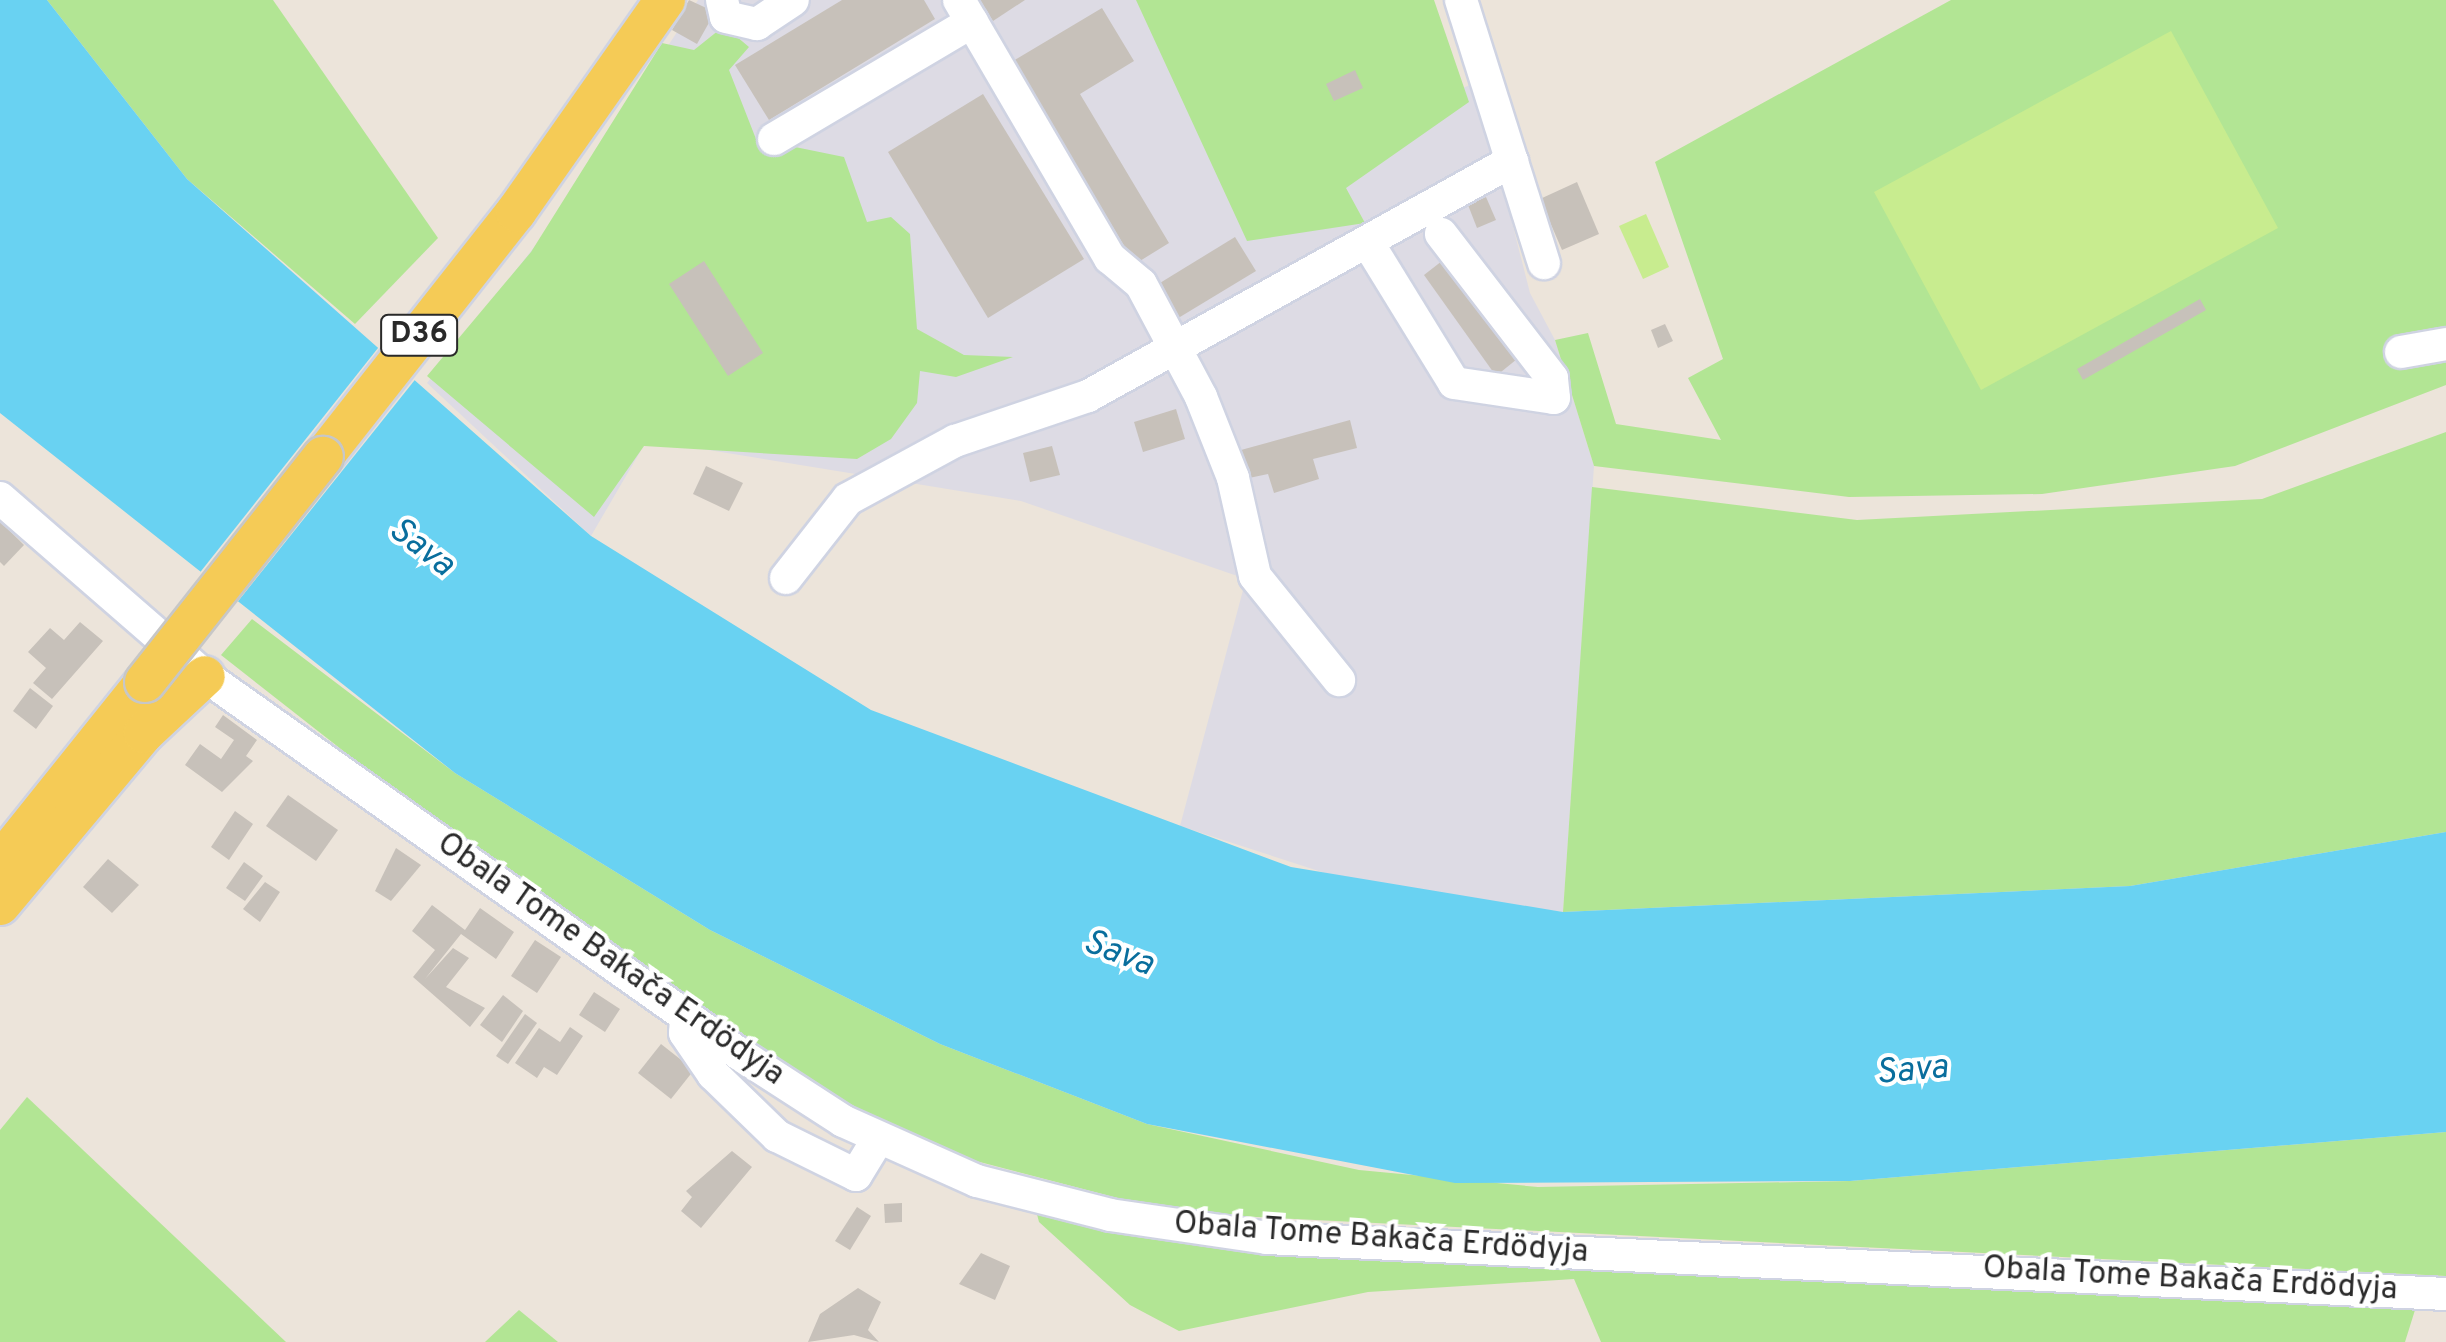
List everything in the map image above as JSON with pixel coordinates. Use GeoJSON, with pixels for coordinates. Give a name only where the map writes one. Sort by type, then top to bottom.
{"type":"FeatureCollection","features":[{"type":"Feature","properties":{"kind":"main road","name":"D36"},"geometry":{"type":"LineString","coordinates":[[0,863],[516,212],[665,0]]}},
{"type":"Feature","properties":{"kind":"main road"},"geometry":{"type":"LineString","coordinates":[[0,905],[144,732],[205,676]]}},
{"type":"Feature","properties":{"kind":"street"},"geometry":{"type":"LineString","coordinates":[[722,0],[726,17],[756,24],[793,0]]}},
{"type":"Feature","properties":{"kind":"street"},"geometry":{"type":"LineString","coordinates":[[1461,0],[1544,263]]}},
{"type":"Feature","properties":{"kind":"street"},"geometry":{"type":"LineString","coordinates":[[774,139],[965,11],[1110,258],[1140,284],[1174,346],[1233,478],[1255,576],[1339,680]]}},
{"type":"Feature","properties":{"kind":"street"},"geometry":{"type":"LineString","coordinates":[[786,578],[848,499],[955,442],[1088,396],[1512,161]]}},
{"type":"Feature","properties":{"kind":"street"},"geometry":{"type":"LineString","coordinates":[[1368,244],[1454,383],[1554,398],[1552,378],[1441,234]]}},
{"type":"Feature","properties":{"kind":"street"},"geometry":{"type":"LineString","coordinates":[[2401,352],[2446,344]]}},
{"type":"Feature","properties":{"kind":"street","name":"Obala Tome Bakača Erdödyja"},"geometry":{"type":"LineString","coordinates":[[0,498],[205,676],[686,1016],[878,1139],[1007,1190],[1221,1234],[2446,1294]]}},
{"type":"Feature","properties":{"kind":"street"},"geometry":{"type":"LineString","coordinates":[[686,1016],[686,1033],[713,1074],[777,1136],[856,1175],[878,1139]]}},
{"type":"Feature","properties":{"kind":"shaded area"},"geometry":{"type":"Polygon","coordinates":[[[698,0],[1230,0],[1310,159],[1476,82],[1530,293],[1555,340],[1594,466],[1563,912],[1356,883],[1180,826],[1246,579],[1021,501],[647,440],[591,536],[427,383],[546,232],[698,0]]]}},
{"type":"Feature","properties":{"kind":"green space"},"geometry":{"type":"Polygon","coordinates":[[[47,0],[273,0],[438,238],[355,324],[187,179],[47,0]]]}},
{"type":"Feature","properties":{"kind":"green space"},"geometry":{"type":"Polygon","coordinates":[[[1136,0],[1434,0],[1469,102],[1346,188],[1365,223],[1247,241],[1136,0]]]}},
{"type":"Feature","properties":{"kind":"green space"},"geometry":{"type":"Polygon","coordinates":[[[1951,0],[2446,0],[2446,385],[2235,466],[2042,494],[1849,497],[1594,466],[1555,340],[1588,333],[1616,424],[1721,440],[1688,378],[1723,359],[1655,162],[1951,0]]]}},
{"type":"Feature","properties":{"kind":"green space"},"geometry":{"type":"Polygon","coordinates":[[[724,26],[749,47],[729,70],[756,139],[844,157],[867,222],[891,217],[910,234],[917,329],[964,355],[1013,357],[956,377],[920,371],[917,403],[891,439],[857,459],[644,446],[594,517],[427,376],[531,252],[662,43],[694,50],[724,26]]]}},
{"type":"Feature","properties":{"kind":"green space"},"geometry":{"type":"Polygon","coordinates":[[[2171,31],[2278,228],[1981,390],[1874,192],[2171,31]]]}},
{"type":"Feature","properties":{"kind":"green space"},"geometry":{"type":"Polygon","coordinates":[[[1646,214],[1669,267],[1643,279],[1619,226],[1646,214]]]}},
{"type":"Feature","properties":{"kind":"green space"},"geometry":{"type":"Polygon","coordinates":[[[2446,432],[2446,832],[2130,886],[1563,912],[1592,487],[1857,520],[2262,499],[2446,432]]]}},
{"type":"Feature","properties":{"kind":"green space"},"geometry":{"type":"Polygon","coordinates":[[[252,619],[455,773],[710,930],[940,1044],[1147,1124],[1359,1170],[1538,1187],[1850,1181],[2446,1132],[2446,1276],[1175,1213],[953,1155],[814,1090],[360,764],[221,655],[252,619]]]}},
{"type":"Feature","properties":{"kind":"green space"},"geometry":{"type":"Polygon","coordinates":[[[27,1097],[286,1342],[0,1342],[0,1130],[27,1097]]]}},
{"type":"Feature","properties":{"kind":"green space"},"geometry":{"type":"Polygon","coordinates":[[[1033,1199],[1183,1233],[2420,1294],[2405,1342],[1601,1342],[1574,1279],[1368,1292],[1179,1331],[1130,1305],[1039,1222],[1033,1199]]]}},
{"type":"Feature","properties":{"kind":"green space"},"geometry":{"type":"Polygon","coordinates":[[[519,1310],[558,1342],[485,1342],[519,1310]]]}},
{"type":"Feature","properties":{"kind":"water","name":"Sava"},"geometry":{"type":"Polygon","coordinates":[[[0,0],[47,0],[187,179],[591,536],[871,710],[1291,867],[1563,912],[2130,886],[2446,832],[2446,1132],[1850,1181],[1455,1183],[1147,1124],[940,1044],[710,930],[455,773],[0,413],[0,0]]]}},
{"type":"Feature","properties":{"kind":"pier"},"geometry":{"type":"Polygon","coordinates":[[[382,343],[418,376],[231,610],[194,580],[382,343]]]}},
{"type":"Feature","properties":{"kind":"building"},"geometry":{"type":"Polygon","coordinates":[[[689,0],[715,12],[697,44],[672,30],[689,0]]]}},
{"type":"Feature","properties":{"kind":"building"},"geometry":{"type":"Polygon","coordinates":[[[842,0],[924,0],[935,19],[769,120],[735,65],[842,0]]]}},
{"type":"Feature","properties":{"kind":"building"},"geometry":{"type":"Polygon","coordinates":[[[980,0],[1025,0],[993,21],[980,0]]]}},
{"type":"Feature","properties":{"kind":"building"},"geometry":{"type":"Polygon","coordinates":[[[1102,8],[1134,61],[1080,94],[1169,243],[1135,264],[1013,61],[1102,8]]]}},
{"type":"Feature","properties":{"kind":"building"},"geometry":{"type":"Polygon","coordinates":[[[1355,70],[1363,88],[1334,101],[1326,84],[1355,70]]]}},
{"type":"Feature","properties":{"kind":"building"},"geometry":{"type":"Polygon","coordinates":[[[983,94],[1084,259],[988,318],[888,152],[983,94]]]}},
{"type":"Feature","properties":{"kind":"building"},"geometry":{"type":"Polygon","coordinates":[[[1577,182],[1599,234],[1562,250],[1540,199],[1577,182]]]}},
{"type":"Feature","properties":{"kind":"building"},"geometry":{"type":"Polygon","coordinates":[[[1486,197],[1496,220],[1477,228],[1468,205],[1486,197]]]}},
{"type":"Feature","properties":{"kind":"building"},"geometry":{"type":"Polygon","coordinates":[[[1235,237],[1256,271],[1175,320],[1155,286],[1235,237]]]}},
{"type":"Feature","properties":{"kind":"building"},"geometry":{"type":"Polygon","coordinates":[[[1451,254],[1527,351],[1496,376],[1424,275],[1451,254]]]}},
{"type":"Feature","properties":{"kind":"building"},"geometry":{"type":"Polygon","coordinates":[[[704,261],[763,353],[728,376],[669,284],[704,261]]]}},
{"type":"Feature","properties":{"kind":"building"},"geometry":{"type":"Polygon","coordinates":[[[2200,299],[2206,310],[2083,380],[2077,369],[2200,299]]]}},
{"type":"Feature","properties":{"kind":"building"},"geometry":{"type":"Polygon","coordinates":[[[1665,324],[1673,341],[1658,348],[1651,330],[1665,324]]]}},
{"type":"Feature","properties":{"kind":"building"},"geometry":{"type":"Polygon","coordinates":[[[1176,409],[1185,439],[1143,452],[1134,422],[1176,409]]]}},
{"type":"Feature","properties":{"kind":"building"},"geometry":{"type":"Polygon","coordinates":[[[1350,420],[1357,448],[1313,459],[1319,479],[1274,493],[1268,474],[1249,478],[1241,450],[1350,420]]]}},
{"type":"Feature","properties":{"kind":"building"},"geometry":{"type":"Polygon","coordinates":[[[1052,446],[1060,475],[1030,482],[1023,453],[1052,446]]]}},
{"type":"Feature","properties":{"kind":"building"},"geometry":{"type":"Polygon","coordinates":[[[706,466],[743,483],[729,511],[693,494],[706,466]]]}},
{"type":"Feature","properties":{"kind":"building"},"geometry":{"type":"Polygon","coordinates":[[[0,521],[24,545],[4,566],[0,562],[0,521]]]}},
{"type":"Feature","properties":{"kind":"building"},"geometry":{"type":"Polygon","coordinates":[[[80,622],[103,641],[52,699],[33,683],[46,668],[28,652],[50,628],[64,640],[80,622]]]}},
{"type":"Feature","properties":{"kind":"building"},"geometry":{"type":"Polygon","coordinates":[[[30,688],[53,706],[36,729],[13,711],[30,688]]]}},
{"type":"Feature","properties":{"kind":"building"},"geometry":{"type":"Polygon","coordinates":[[[223,715],[257,740],[246,756],[253,761],[222,792],[185,765],[200,744],[221,759],[234,740],[215,727],[223,715]]]}},
{"type":"Feature","properties":{"kind":"building"},"geometry":{"type":"Polygon","coordinates":[[[288,795],[338,830],[316,861],[266,826],[288,795]]]}},
{"type":"Feature","properties":{"kind":"building"},"geometry":{"type":"Polygon","coordinates":[[[235,811],[253,824],[229,860],[211,847],[235,811]]]}},
{"type":"Feature","properties":{"kind":"building"},"geometry":{"type":"Polygon","coordinates":[[[396,848],[421,865],[391,901],[375,891],[396,848]]]}},
{"type":"Feature","properties":{"kind":"building"},"geometry":{"type":"Polygon","coordinates":[[[108,859],[139,885],[112,913],[83,887],[108,859]]]}},
{"type":"Feature","properties":{"kind":"building"},"geometry":{"type":"Polygon","coordinates":[[[244,862],[263,876],[245,901],[226,888],[244,862]]]}},
{"type":"Feature","properties":{"kind":"building"},"geometry":{"type":"Polygon","coordinates":[[[265,882],[280,892],[260,922],[243,909],[265,882]]]}},
{"type":"Feature","properties":{"kind":"building"},"geometry":{"type":"Polygon","coordinates":[[[432,905],[465,930],[480,908],[514,932],[496,959],[461,934],[425,979],[453,948],[469,958],[446,987],[485,1008],[470,1027],[413,977],[435,950],[412,931],[432,905]]]}},
{"type":"Feature","properties":{"kind":"building"},"geometry":{"type":"Polygon","coordinates":[[[535,940],[561,957],[537,993],[511,976],[535,940]]]}},
{"type":"Feature","properties":{"kind":"building"},"geometry":{"type":"Polygon","coordinates":[[[594,992],[620,1009],[605,1032],[579,1015],[594,992]]]}},
{"type":"Feature","properties":{"kind":"building"},"geometry":{"type":"Polygon","coordinates":[[[503,995],[523,1011],[502,1042],[480,1025],[503,995]]]}},
{"type":"Feature","properties":{"kind":"building"},"geometry":{"type":"Polygon","coordinates":[[[525,1014],[537,1023],[508,1064],[496,1056],[525,1014]]]}},
{"type":"Feature","properties":{"kind":"building"},"geometry":{"type":"Polygon","coordinates":[[[570,1027],[583,1036],[557,1075],[544,1067],[537,1078],[515,1063],[539,1028],[560,1042],[570,1027]]]}},
{"type":"Feature","properties":{"kind":"building"},"geometry":{"type":"Polygon","coordinates":[[[661,1044],[694,1070],[671,1099],[638,1073],[661,1044]]]}},
{"type":"Feature","properties":{"kind":"building"},"geometry":{"type":"Polygon","coordinates":[[[732,1151],[752,1167],[701,1228],[681,1211],[692,1197],[686,1191],[732,1151]]]}},
{"type":"Feature","properties":{"kind":"building"},"geometry":{"type":"Polygon","coordinates":[[[902,1203],[902,1222],[885,1223],[884,1204],[902,1203]]]}},
{"type":"Feature","properties":{"kind":"building"},"geometry":{"type":"Polygon","coordinates":[[[857,1207],[871,1216],[850,1250],[835,1241],[857,1207]]]}},
{"type":"Feature","properties":{"kind":"building"},"geometry":{"type":"Polygon","coordinates":[[[981,1253],[1010,1266],[995,1300],[959,1284],[981,1253]]]}},
{"type":"Feature","properties":{"kind":"building"},"geometry":{"type":"Polygon","coordinates":[[[858,1288],[881,1302],[868,1330],[879,1342],[854,1335],[808,1342],[820,1314],[858,1288]]]}}]}
